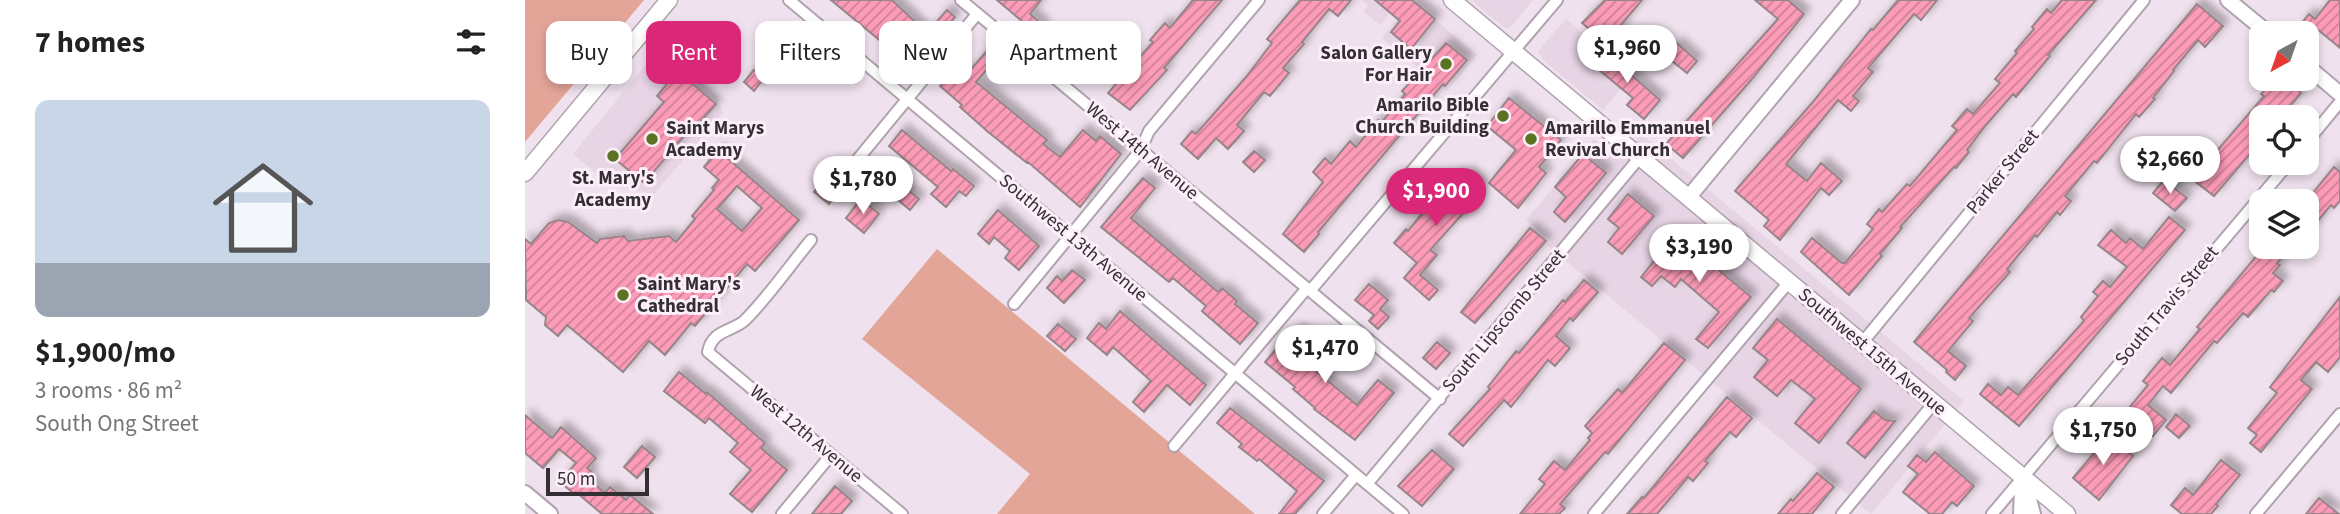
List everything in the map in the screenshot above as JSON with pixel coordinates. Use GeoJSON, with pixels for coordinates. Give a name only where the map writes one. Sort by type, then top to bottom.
{"type":"FeatureCollection","features":[{"type":"Feature","properties":{"kind":"main road"},"geometry":{"type":"LineString","coordinates":[[525,173],[669,0]]}},
{"type":"Feature","properties":{"kind":"main road","name":"Southwest 15th Avenue"},"geometry":{"type":"LineString","coordinates":[[1452,0],[2067,514]]}},
{"type":"Feature","properties":{"kind":"street","name":"Southwest 13th Avenue"},"geometry":{"type":"LineString","coordinates":[[789,0],[1403,514]]}},
{"type":"Feature","properties":{"kind":"street"},"geometry":{"type":"LineString","coordinates":[[1014,304],[1140,151],[1149,131],[1259,0]]}},
{"type":"Feature","properties":{"kind":"street"},"geometry":{"type":"LineString","coordinates":[[1174,446],[1557,0]]}},
{"type":"Feature","properties":{"kind":"street","name":"Parker Street"},"geometry":{"type":"LineString","coordinates":[[1862,343],[2144,0]]}},
{"type":"Feature","properties":{"kind":"street"},"geometry":{"type":"LineString","coordinates":[[2228,0],[2253,21]]}},
{"type":"Feature","properties":{"kind":"street","name":"West 14th Avenue"},"geometry":{"type":"LineString","coordinates":[[963,1],[1440,399]]}},
{"type":"Feature","properties":{"kind":"street"},"geometry":{"type":"LineString","coordinates":[[1688,198],[1843,3]]}},
{"type":"Feature","properties":{"kind":"street"},"geometry":{"type":"LineString","coordinates":[[849,170],[977,14]]}},
{"type":"Feature","properties":{"kind":"street"},"geometry":{"type":"LineString","coordinates":[[2319,76],[2340,94]]}},
{"type":"Feature","properties":{"kind":"street"},"geometry":{"type":"LineString","coordinates":[[2319,127],[2340,102]]}},
{"type":"Feature","properties":{"kind":"street","name":"South Lipscomb Street"},"geometry":{"type":"LineString","coordinates":[[1367,484],[1640,158]]}},
{"type":"Feature","properties":{"kind":"street","name":"South Travis Street"},"geometry":{"type":"LineString","coordinates":[[1992,514],[2279,175]]}},
{"type":"Feature","properties":{"kind":"street","name":"West 12th Avenue"},"geometry":{"type":"LineString","coordinates":[[811,240],[744,320],[720,333],[708,348],[710,354],[902,514]]}},
{"type":"Feature","properties":{"kind":"street"},"geometry":{"type":"LineString","coordinates":[[1594,514],[1789,282]]}},
{"type":"Feature","properties":{"kind":"street"},"geometry":{"type":"LineString","coordinates":[[1842,514],[1934,403]]}},
{"type":"Feature","properties":{"kind":"street"},"geometry":{"type":"LineString","coordinates":[[2256,514],[2340,414]]}},
{"type":"Feature","properties":{"kind":"street"},"geometry":{"type":"LineString","coordinates":[[782,514],[831,455]]}},
{"type":"Feature","properties":{"kind":"street"},"geometry":{"type":"LineString","coordinates":[[1323,514],[1356,475]]}},
{"type":"Feature","properties":{"kind":"street"},"geometry":{"type":"LineString","coordinates":[[2021,514],[2023,477]]}},
{"type":"Feature","properties":{"kind":"street"},"geometry":{"type":"LineString","coordinates":[[2023,477],[2033,514]]}},
{"type":"Feature","properties":{"kind":"street"},"geometry":{"type":"LineString","coordinates":[[525,493],[550,514]]}},
{"type":"Feature","properties":{"kind":"shaded area"},"geometry":{"type":"Polygon","coordinates":[[[525,0],[644,0],[626,21],[546,21],[546,84],[574,84],[525,142],[525,0]]]}},
{"type":"Feature","properties":{"kind":"shaded area"},"geometry":{"type":"Polygon","coordinates":[[[1362,0],[1400,0],[1380,25],[1363,11],[1368,6],[1362,0]]]}},
{"type":"Feature","properties":{"kind":"shaded area"},"geometry":{"type":"Polygon","coordinates":[[[1471,0],[1533,0],[1511,27],[1505,28],[1471,0]]]}},
{"type":"Feature","properties":{"kind":"shaded area"},"geometry":{"type":"Polygon","coordinates":[[[1413,1],[1477,55],[1447,91],[1382,38],[1413,1]]]}},
{"type":"Feature","properties":{"kind":"shaded area"},"geometry":{"type":"Polygon","coordinates":[[[1566,19],[1632,75],[1603,110],[1544,61],[1538,51],[1566,19]]]}},
{"type":"Feature","properties":{"kind":"shaded area"},"geometry":{"type":"Polygon","coordinates":[[[646,64],[646,84],[704,84],[715,93],[723,113],[654,194],[612,186],[573,154],[646,64]]]}},
{"type":"Feature","properties":{"kind":"shaded area"},"geometry":{"type":"Polygon","coordinates":[[[1641,134],[1964,401],[1871,514],[1548,246],[1552,242],[1526,220],[1594,139],[1620,160],[1641,134]]]}},
{"type":"Feature","properties":{"kind":"shaded area"},"geometry":{"type":"Polygon","coordinates":[[[937,249],[1255,514],[997,514],[1030,474],[862,339],[937,249]]]}},
{"type":"Feature","properties":{"kind":"building"},"geometry":{"type":"Polygon","coordinates":[[[831,0],[892,0],[914,21],[879,21],[879,40],[865,28],[865,21],[856,21],[831,0]]]}},
{"type":"Feature","properties":{"kind":"building"},"geometry":{"type":"Polygon","coordinates":[[[997,0],[1041,0],[1030,14],[1038,21],[1022,21],[997,0]]]}},
{"type":"Feature","properties":{"kind":"building"},"geometry":{"type":"Polygon","coordinates":[[[1193,0],[1222,0],[1164,68],[1167,70],[1130,110],[1108,93],[1116,84],[1141,84],[1141,56],[1165,23],[1170,28],[1193,0]]]}},
{"type":"Feature","properties":{"kind":"building"},"geometry":{"type":"Polygon","coordinates":[[[1300,0],[1351,0],[1338,16],[1329,9],[1283,68],[1289,73],[1270,96],[1264,92],[1237,125],[1244,131],[1228,149],[1216,138],[1198,159],[1181,144],[1192,131],[1196,134],[1246,77],[1272,43],[1267,39],[1300,0]]]}},
{"type":"Feature","properties":{"kind":"building"},"geometry":{"type":"Polygon","coordinates":[[[1375,0],[1412,0],[1435,19],[1411,49],[1391,32],[1400,21],[1375,0]]]}},
{"type":"Feature","properties":{"kind":"building"},"geometry":{"type":"Polygon","coordinates":[[[1605,0],[1642,0],[1608,45],[1582,23],[1605,0]]]}},
{"type":"Feature","properties":{"kind":"building"},"geometry":{"type":"Polygon","coordinates":[[[1755,0],[1788,0],[1804,14],[1683,158],[1666,144],[1778,19],[1755,0]]]}},
{"type":"Feature","properties":{"kind":"building"},"geometry":{"type":"Polygon","coordinates":[[[1898,0],[1937,0],[1921,20],[1914,14],[1868,68],[1873,72],[1853,96],[1859,101],[1851,111],[1838,100],[1786,164],[1807,181],[1821,163],[1842,181],[1829,195],[1821,188],[1780,240],[1764,226],[1769,220],[1735,191],[1898,0]]]}},
{"type":"Feature","properties":{"kind":"building"},"geometry":{"type":"Polygon","coordinates":[[[2062,0],[2096,0],[2016,97],[2013,94],[1986,125],[1956,168],[1954,167],[1900,227],[1902,228],[1880,254],[1882,256],[1849,295],[1801,252],[1812,238],[1845,263],[1873,229],[1867,224],[1879,209],[1882,212],[1907,184],[1910,186],[1957,130],[1952,126],[1967,109],[1973,114],[2000,83],[1995,79],[2017,53],[2015,51],[2034,29],[2032,27],[2047,9],[2051,13],[2062,0]]]}},
{"type":"Feature","properties":{"kind":"building"},"geometry":{"type":"Polygon","coordinates":[[[2330,0],[2340,0],[2340,48],[2319,31],[2319,21],[2303,21],[2309,14],[2315,19],[2330,0]]]}},
{"type":"Feature","properties":{"kind":"building"},"geometry":{"type":"Polygon","coordinates":[[[2197,4],[2223,26],[2205,47],[2198,40],[2173,70],[2153,98],[2155,99],[2139,117],[2136,114],[2097,163],[2094,161],[2065,196],[2071,201],[2060,215],[2057,212],[2037,237],[2035,235],[2007,269],[2010,272],[1969,318],[1973,321],[1948,351],[1966,366],[1955,380],[1914,342],[2197,4]]]}},
{"type":"Feature","properties":{"kind":"building"},"geometry":{"type":"Polygon","coordinates":[[[947,10],[955,17],[952,21],[937,21],[947,10]]]}},
{"type":"Feature","properties":{"kind":"building"},"geometry":{"type":"Polygon","coordinates":[[[1446,43],[1467,60],[1445,86],[1443,84],[1304,252],[1283,234],[1323,182],[1313,172],[1325,158],[1331,164],[1350,141],[1356,147],[1378,120],[1381,123],[1405,94],[1402,91],[1446,43]]]}},
{"type":"Feature","properties":{"kind":"building"},"geometry":{"type":"Polygon","coordinates":[[[1677,43],[1697,61],[1687,73],[1666,56],[1677,43]]]}},
{"type":"Feature","properties":{"kind":"building"},"geometry":{"type":"Polygon","coordinates":[[[1603,50],[1660,100],[1644,119],[1627,105],[1633,98],[1592,64],[1603,50]]]}},
{"type":"Feature","properties":{"kind":"building"},"geometry":{"type":"Polygon","coordinates":[[[986,52],[986,70],[976,82],[1047,140],[1043,144],[1060,157],[1083,130],[1096,141],[1100,136],[1121,154],[1080,207],[987,131],[940,86],[972,84],[972,68],[986,52]]]}},
{"type":"Feature","properties":{"kind":"building"},"geometry":{"type":"Polygon","coordinates":[[[755,71],[755,84],[759,84],[754,91],[744,82],[755,71]]]}},
{"type":"Feature","properties":{"kind":"building"},"geometry":{"type":"Polygon","coordinates":[[[667,84],[693,84],[716,104],[693,130],[691,128],[644,183],[615,159],[664,102],[657,96],[667,84]]]}},
{"type":"Feature","properties":{"kind":"building"},"geometry":{"type":"Polygon","coordinates":[[[2264,91],[2301,93],[2291,105],[2256,105],[2264,96],[2261,94],[2264,91]]]}},
{"type":"Feature","properties":{"kind":"building"},"geometry":{"type":"Polygon","coordinates":[[[1509,98],[1561,140],[1539,167],[1546,173],[1518,208],[1489,183],[1516,150],[1487,126],[1509,98]]]}},
{"type":"Feature","properties":{"kind":"building"},"geometry":{"type":"Polygon","coordinates":[[[2249,114],[2249,155],[2214,196],[2196,182],[2219,154],[2216,152],[2249,114]]]}},
{"type":"Feature","properties":{"kind":"building"},"geometry":{"type":"Polygon","coordinates":[[[902,130],[951,171],[953,169],[974,186],[966,196],[959,191],[946,207],[931,194],[938,187],[889,146],[902,130]]]}},
{"type":"Feature","properties":{"kind":"building","name":"Saint Mary's Cathedral"},"geometry":{"type":"Polygon","coordinates":[[[718,150],[799,220],[755,271],[747,264],[695,326],[691,323],[665,355],[649,341],[623,372],[567,325],[558,336],[545,325],[546,317],[526,300],[525,239],[531,244],[549,223],[558,220],[568,222],[597,243],[600,239],[624,236],[628,241],[669,236],[676,242],[695,219],[692,216],[719,180],[704,167],[718,150]],[[737,186],[717,209],[742,231],[762,208],[737,186]]]}},
{"type":"Feature","properties":{"kind":"building"},"geometry":{"type":"Polygon","coordinates":[[[1254,151],[1265,160],[1254,172],[1243,162],[1254,151]]]}},
{"type":"Feature","properties":{"kind":"building"},"geometry":{"type":"Polygon","coordinates":[[[1583,154],[1606,173],[1565,222],[1554,212],[1566,197],[1555,187],[1583,154]]]}},
{"type":"Feature","properties":{"kind":"building"},"geometry":{"type":"Polygon","coordinates":[[[2334,167],[2340,172],[2340,201],[2334,208],[2331,205],[2319,220],[2319,189],[2316,189],[2334,167]]]}},
{"type":"Feature","properties":{"kind":"building"},"geometry":{"type":"Polygon","coordinates":[[[1467,172],[1483,186],[1465,207],[1467,209],[1430,250],[1437,255],[1420,275],[1438,290],[1429,300],[1404,278],[1417,263],[1394,243],[1406,229],[1408,231],[1456,174],[1462,179],[1467,172]]]}},
{"type":"Feature","properties":{"kind":"building"},"geometry":{"type":"Polygon","coordinates":[[[831,173],[845,185],[829,204],[814,192],[831,173]]]}},
{"type":"Feature","properties":{"kind":"building"},"geometry":{"type":"Polygon","coordinates":[[[1143,178],[1155,188],[1131,218],[1218,292],[1222,288],[1237,301],[1235,304],[1258,323],[1240,344],[1202,311],[1206,306],[1173,278],[1169,282],[1101,227],[1143,178]]]}},
{"type":"Feature","properties":{"kind":"building"},"geometry":{"type":"Polygon","coordinates":[[[2164,180],[2187,198],[2175,211],[2153,193],[2164,180]]]}},
{"type":"Feature","properties":{"kind":"building"},"geometry":{"type":"Polygon","coordinates":[[[906,188],[919,199],[910,210],[897,199],[906,188]]]}},
{"type":"Feature","properties":{"kind":"building"},"geometry":{"type":"Polygon","coordinates":[[[1628,194],[1654,216],[1622,254],[1608,242],[1619,228],[1608,219],[1628,194]]]}},
{"type":"Feature","properties":{"kind":"building"},"geometry":{"type":"Polygon","coordinates":[[[861,199],[879,214],[864,233],[846,218],[861,199]]]}},
{"type":"Feature","properties":{"kind":"building"},"geometry":{"type":"Polygon","coordinates":[[[998,210],[1039,246],[1019,270],[1005,258],[1010,251],[994,237],[989,244],[978,234],[998,210]]]}},
{"type":"Feature","properties":{"kind":"building"},"geometry":{"type":"Polygon","coordinates":[[[2169,217],[2185,230],[2019,426],[1980,394],[1988,384],[2001,395],[2008,387],[2018,395],[2084,321],[2081,317],[2098,296],[2093,292],[2103,281],[2110,287],[2127,267],[2098,245],[2111,230],[2126,243],[2130,238],[2143,249],[2169,217]]]}},
{"type":"Feature","properties":{"kind":"building"},"geometry":{"type":"Polygon","coordinates":[[[1530,228],[1546,241],[1475,323],[1461,312],[1530,228]]]}},
{"type":"Feature","properties":{"kind":"building"},"geometry":{"type":"Polygon","coordinates":[[[1676,234],[1751,297],[1708,348],[1696,339],[1719,312],[1681,279],[1675,287],[1661,276],[1652,286],[1641,277],[1676,234]]]}},
{"type":"Feature","properties":{"kind":"building"},"geometry":{"type":"Polygon","coordinates":[[[2254,259],[2280,259],[2277,263],[2280,265],[2273,273],[2283,281],[2274,292],[2271,290],[2248,317],[2243,313],[2217,343],[2214,341],[2171,393],[2163,386],[2148,405],[2166,420],[2153,436],[2125,413],[2148,385],[2143,381],[2162,358],[2170,365],[2200,329],[2197,327],[2254,259]]]}},
{"type":"Feature","properties":{"kind":"building"},"geometry":{"type":"Polygon","coordinates":[[[1072,270],[1085,280],[1064,303],[1047,288],[1057,276],[1062,281],[1072,270]]]}},
{"type":"Feature","properties":{"kind":"building"},"geometry":{"type":"Polygon","coordinates":[[[1584,280],[1598,292],[1573,321],[1570,318],[1556,336],[1570,348],[1555,366],[1548,360],[1511,407],[1504,400],[1463,446],[1449,434],[1490,389],[1488,387],[1516,351],[1519,353],[1563,300],[1565,302],[1584,280]]]}},
{"type":"Feature","properties":{"kind":"building"},"geometry":{"type":"Polygon","coordinates":[[[1369,284],[1388,300],[1380,309],[1389,317],[1378,329],[1369,321],[1374,315],[1355,300],[1369,284]]]}},
{"type":"Feature","properties":{"kind":"building"},"geometry":{"type":"Polygon","coordinates":[[[2340,297],[2340,357],[2328,372],[2316,362],[2301,380],[2312,389],[2261,452],[2250,443],[2257,435],[2248,428],[2277,393],[2270,387],[2340,297]]]}},
{"type":"Feature","properties":{"kind":"building"},"geometry":{"type":"Polygon","coordinates":[[[1120,311],[1206,385],[1190,405],[1167,385],[1144,412],[1133,402],[1151,381],[1113,347],[1107,355],[1087,338],[1099,323],[1106,329],[1120,311]]]}},
{"type":"Feature","properties":{"kind":"building"},"geometry":{"type":"Polygon","coordinates":[[[1777,319],[1861,389],[1819,443],[1795,423],[1815,399],[1791,380],[1777,396],[1754,377],[1768,360],[1753,348],[1777,319]]]}},
{"type":"Feature","properties":{"kind":"building"},"geometry":{"type":"Polygon","coordinates":[[[1058,324],[1076,339],[1065,351],[1047,336],[1058,324]]]}},
{"type":"Feature","properties":{"kind":"building"},"geometry":{"type":"Polygon","coordinates":[[[1296,330],[1328,347],[1316,371],[1357,405],[1378,380],[1394,393],[1355,440],[1314,409],[1293,389],[1295,387],[1265,362],[1284,339],[1287,341],[1296,330]]]}},
{"type":"Feature","properties":{"kind":"building"},"geometry":{"type":"Polygon","coordinates":[[[1339,341],[1351,351],[1341,362],[1330,352],[1339,341]]]}},
{"type":"Feature","properties":{"kind":"building"},"geometry":{"type":"Polygon","coordinates":[[[1437,342],[1450,353],[1436,369],[1423,358],[1437,342]]]}},
{"type":"Feature","properties":{"kind":"building"},"geometry":{"type":"Polygon","coordinates":[[[1664,343],[1685,360],[1608,454],[1605,452],[1560,504],[1565,508],[1559,514],[1520,514],[1545,484],[1539,479],[1554,461],[1565,470],[1590,440],[1588,438],[1592,433],[1585,426],[1618,389],[1622,393],[1664,343]]]}},
{"type":"Feature","properties":{"kind":"building"},"geometry":{"type":"Polygon","coordinates":[[[679,372],[706,394],[707,392],[765,443],[761,448],[787,470],[752,512],[730,494],[751,470],[730,452],[738,443],[709,418],[705,423],[664,391],[679,372]]]}},
{"type":"Feature","properties":{"kind":"building"},"geometry":{"type":"Polygon","coordinates":[[[1727,397],[1752,418],[1736,437],[1730,432],[1705,461],[1708,463],[1693,481],[1688,477],[1657,514],[1627,514],[1644,498],[1727,397]]]}},
{"type":"Feature","properties":{"kind":"building"},"geometry":{"type":"Polygon","coordinates":[[[1230,408],[1324,481],[1295,514],[1279,514],[1297,491],[1259,459],[1257,461],[1239,447],[1242,444],[1217,423],[1230,408]]]}},
{"type":"Feature","properties":{"kind":"building"},"geometry":{"type":"Polygon","coordinates":[[[1874,411],[1885,420],[1895,421],[1865,458],[1847,443],[1874,411]]]}},
{"type":"Feature","properties":{"kind":"building"},"geometry":{"type":"Polygon","coordinates":[[[2176,414],[2190,426],[2179,438],[2166,427],[2176,414]]]}},
{"type":"Feature","properties":{"kind":"building"},"geometry":{"type":"Polygon","coordinates":[[[525,415],[552,438],[561,427],[596,458],[587,468],[592,472],[587,478],[605,493],[610,487],[626,500],[630,495],[653,514],[602,514],[576,492],[574,494],[560,482],[576,463],[559,449],[543,468],[525,453],[525,415]]]}},
{"type":"Feature","properties":{"kind":"building"},"geometry":{"type":"Polygon","coordinates":[[[2106,434],[2133,456],[2099,500],[2073,478],[2106,434]]]}},
{"type":"Feature","properties":{"kind":"building"},"geometry":{"type":"Polygon","coordinates":[[[642,446],[655,457],[637,478],[624,467],[642,446]]]}},
{"type":"Feature","properties":{"kind":"building"},"geometry":{"type":"Polygon","coordinates":[[[1432,450],[1454,469],[1422,506],[1398,486],[1432,450]]]}},
{"type":"Feature","properties":{"kind":"building"},"geometry":{"type":"Polygon","coordinates":[[[1935,452],[1974,486],[1957,506],[1952,502],[1942,514],[1930,514],[1903,492],[1918,474],[1908,466],[1917,455],[1926,462],[1935,452]]]}},
{"type":"Feature","properties":{"kind":"building"},"geometry":{"type":"Polygon","coordinates":[[[2221,460],[2240,475],[2211,514],[2182,514],[2171,505],[2185,488],[2193,495],[2221,460]]]}},
{"type":"Feature","properties":{"kind":"building"},"geometry":{"type":"Polygon","coordinates":[[[1817,473],[1834,487],[1812,514],[1778,514],[1791,499],[1793,501],[1817,473]]]}},
{"type":"Feature","properties":{"kind":"building"},"geometry":{"type":"Polygon","coordinates":[[[835,486],[852,501],[841,514],[812,514],[835,486]]]}},
{"type":"Feature","properties":{"kind":"building"},"geometry":{"type":"Polygon","coordinates":[[[2319,498],[2339,514],[2306,514],[2319,498]]]}},
{"type":"Feature","properties":{"kind":"place","name":"Salon Gallery For Hair"},"geometry":{"type":"Point","coordinates":[1446,64]}},
{"type":"Feature","properties":{"kind":"place","name":"Amarilo Bible Church Building"},"geometry":{"type":"Point","coordinates":[1503,116]}},
{"type":"Feature","properties":{"kind":"place","name":"Saint Marys Academy"},"geometry":{"type":"Point","coordinates":[652,139]}},
{"type":"Feature","properties":{"kind":"place","name":"Amarillo Emmanuel Revival Church"},"geometry":{"type":"Point","coordinates":[1531,139]}},
{"type":"Feature","properties":{"kind":"place","name":"St. Mary's Academy"},"geometry":{"type":"Point","coordinates":[613,156]}},
{"type":"Feature","properties":{"kind":"place","name":"Saint Mary's Cathedral"},"geometry":{"type":"Point","coordinates":[623,295]}}]}
